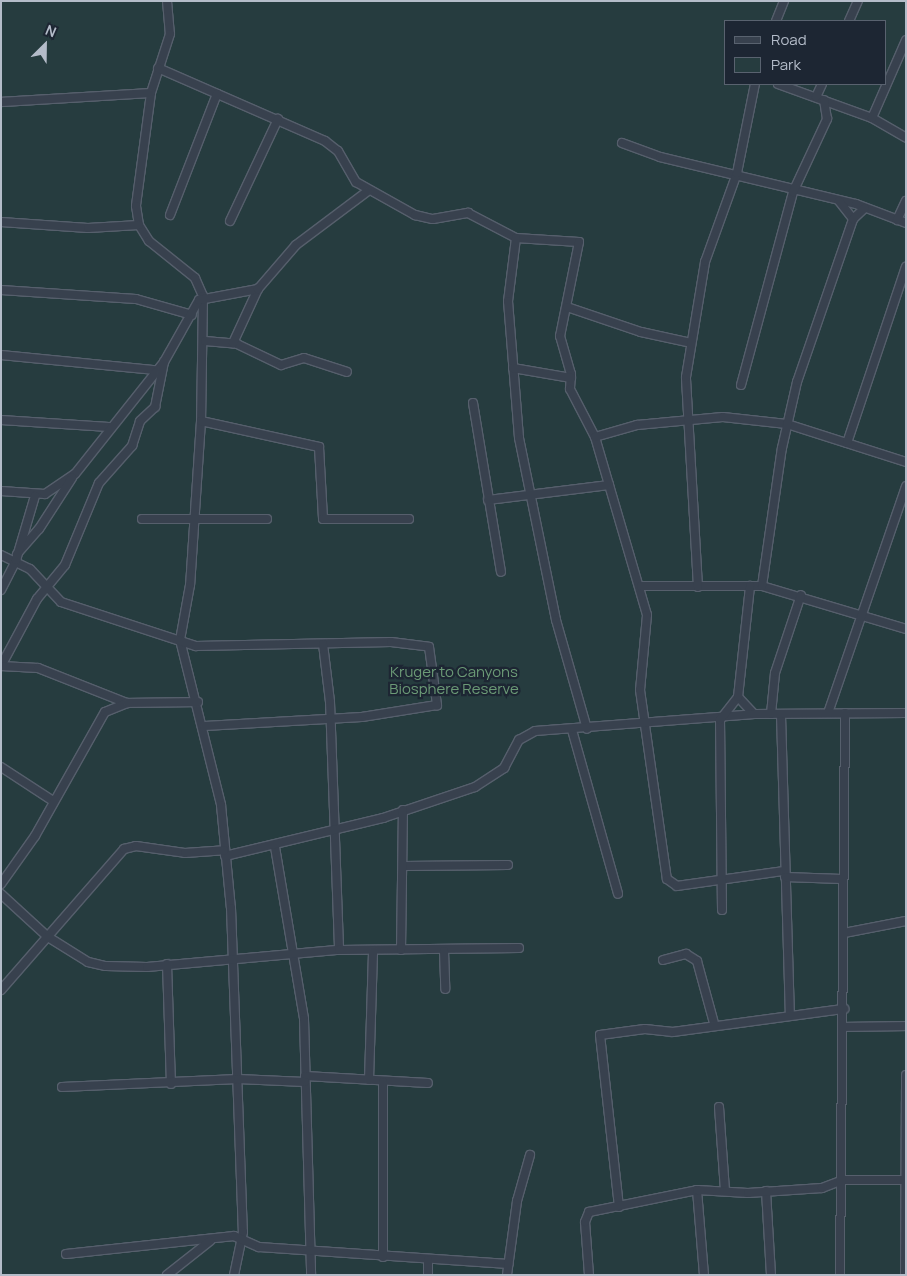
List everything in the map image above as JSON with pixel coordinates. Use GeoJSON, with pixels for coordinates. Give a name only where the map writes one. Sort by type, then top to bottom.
{"type":"FeatureCollection","features":[{"type":"Feature","properties":{"kind":"street"},"geometry":{"type":"LineString","coordinates":[[167,1],[170,34],[151,93],[137,184],[139,226],[160,251],[195,278],[203,296],[204,340],[201,421],[192,520],[190,585],[180,640],[204,726],[221,805],[234,960],[238,1079],[242,1239],[234,1275]]}},
{"type":"Feature","properties":{"kind":"street"},"geometry":{"type":"LineString","coordinates":[[776,20],[784,1]]}},
{"type":"Feature","properties":{"kind":"street"},"geometry":{"type":"LineString","coordinates":[[849,20],[858,1]]}},
{"type":"Feature","properties":{"kind":"street"},"geometry":{"type":"LineString","coordinates":[[887,84],[906,40]]}},
{"type":"Feature","properties":{"kind":"street"},"geometry":{"type":"LineString","coordinates":[[158,68],[278,119],[333,146],[348,175],[368,191],[423,217],[472,214],[516,238],[579,242],[560,336],[571,378],[571,394],[595,437],[641,586],[647,624],[640,690],[669,883],[676,886],[721,879],[784,874],[842,879]]}},
{"type":"Feature","properties":{"kind":"street"},"geometry":{"type":"LineString","coordinates":[[698,587],[685,418],[691,343],[705,262],[736,174],[754,85]]}},
{"type":"Feature","properties":{"kind":"street"},"geometry":{"type":"LineString","coordinates":[[781,85],[872,118],[906,138]]}},
{"type":"Feature","properties":{"kind":"street"},"geometry":{"type":"LineString","coordinates":[[741,385],[793,192],[828,119],[820,99],[822,85]]}},
{"type":"Feature","properties":{"kind":"street"},"geometry":{"type":"LineString","coordinates":[[872,118],[886,85]]}},
{"type":"Feature","properties":{"kind":"street"},"geometry":{"type":"LineString","coordinates":[[1,102],[151,93]]}},
{"type":"Feature","properties":{"kind":"street"},"geometry":{"type":"LineString","coordinates":[[170,214],[217,94]]}},
{"type":"Feature","properties":{"kind":"street"},"geometry":{"type":"LineString","coordinates":[[230,221],[278,119]]}},
{"type":"Feature","properties":{"kind":"street"},"geometry":{"type":"LineString","coordinates":[[622,143],[660,157],[736,174],[793,192],[865,208],[906,224]]}},
{"type":"Feature","properties":{"kind":"street"},"geometry":{"type":"LineString","coordinates":[[233,343],[258,289],[296,245],[368,191]]}},
{"type":"Feature","properties":{"kind":"street"},"geometry":{"type":"LineString","coordinates":[[839,201],[853,219]]}},
{"type":"Feature","properties":{"kind":"street"},"geometry":{"type":"LineString","coordinates":[[897,220],[906,201]]}},
{"type":"Feature","properties":{"kind":"street"},"geometry":{"type":"LineString","coordinates":[[762,586],[787,424],[853,219],[865,208]]}},
{"type":"Feature","properties":{"kind":"street"},"geometry":{"type":"LineString","coordinates":[[1,222],[88,228],[139,226]]}},
{"type":"Feature","properties":{"kind":"street"},"geometry":{"type":"LineString","coordinates":[[516,238],[508,301],[513,368],[529,492],[556,620],[587,729]]}},
{"type":"Feature","properties":{"kind":"street"},"geometry":{"type":"LineString","coordinates":[[847,443],[906,267]]}},
{"type":"Feature","properties":{"kind":"street"},"geometry":{"type":"LineString","coordinates":[[203,296],[231,297],[258,289]]}},
{"type":"Feature","properties":{"kind":"street"},"geometry":{"type":"LineString","coordinates":[[1,290],[136,299],[192,315]]}},
{"type":"Feature","properties":{"kind":"street"},"geometry":{"type":"LineString","coordinates":[[16,557],[39,530],[75,474],[109,428],[155,370],[164,362],[203,296]]}},
{"type":"Feature","properties":{"kind":"street"},"geometry":{"type":"LineString","coordinates":[[567,307],[691,343]]}},
{"type":"Feature","properties":{"kind":"street"},"geometry":{"type":"LineString","coordinates":[[204,340],[233,343],[281,365],[304,358],[347,372]]}},
{"type":"Feature","properties":{"kind":"street"},"geometry":{"type":"LineString","coordinates":[[1,355],[155,370]]}},
{"type":"Feature","properties":{"kind":"street"},"geometry":{"type":"LineString","coordinates":[[164,362],[155,408],[140,421],[132,446],[99,483],[65,566],[48,586],[1,666],[38,668],[127,703],[198,702]]}},
{"type":"Feature","properties":{"kind":"street"},"geometry":{"type":"LineString","coordinates":[[513,368],[571,378]]}},
{"type":"Feature","properties":{"kind":"street"},"geometry":{"type":"LineString","coordinates":[[473,403],[500,572]]}},
{"type":"Feature","properties":{"kind":"street"},"geometry":{"type":"LineString","coordinates":[[595,437],[685,418],[787,424],[906,462]]}},
{"type":"Feature","properties":{"kind":"street"},"geometry":{"type":"LineString","coordinates":[[1,420],[109,428]]}},
{"type":"Feature","properties":{"kind":"street"},"geometry":{"type":"LineString","coordinates":[[201,421],[319,447],[323,518],[409,519]]}},
{"type":"Feature","properties":{"kind":"street"},"geometry":{"type":"LineString","coordinates":[[1,491],[35,496],[50,492],[75,474]]}},
{"type":"Feature","properties":{"kind":"street"},"geometry":{"type":"LineString","coordinates":[[488,500],[529,492],[610,484]]}},
{"type":"Feature","properties":{"kind":"street"},"geometry":{"type":"LineString","coordinates":[[828,713],[860,615],[906,486]]}},
{"type":"Feature","properties":{"kind":"street"},"geometry":{"type":"LineString","coordinates":[[1,590],[16,557],[35,496]]}},
{"type":"Feature","properties":{"kind":"street"},"geometry":{"type":"LineString","coordinates":[[142,519],[267,519]]}},
{"type":"Feature","properties":{"kind":"street"},"geometry":{"type":"LineString","coordinates":[[1,555],[16,557],[48,586],[56,599],[71,606],[180,640],[216,648],[323,644],[427,644],[436,705],[380,716],[204,726]]}},
{"type":"Feature","properties":{"kind":"street"},"geometry":{"type":"LineString","coordinates":[[641,586],[762,586],[801,595],[906,629]]}},
{"type":"Feature","properties":{"kind":"street"},"geometry":{"type":"LineString","coordinates":[[722,910],[720,720],[738,697],[750,586]]}},
{"type":"Feature","properties":{"kind":"street"},"geometry":{"type":"LineString","coordinates":[[771,714],[779,658],[801,595]]}},
{"type":"Feature","properties":{"kind":"street"},"geometry":{"type":"LineString","coordinates":[[323,644],[330,718],[338,950]]}},
{"type":"Feature","properties":{"kind":"street"},"geometry":{"type":"LineString","coordinates":[[738,697],[754,714]]}},
{"type":"Feature","properties":{"kind":"street"},"geometry":{"type":"LineString","coordinates":[[1,884],[54,801],[101,716],[127,703]]}},
{"type":"Feature","properties":{"kind":"street"},"geometry":{"type":"LineString","coordinates":[[840,1275],[843,1180],[844,934],[842,879],[845,713]]}},
{"type":"Feature","properties":{"kind":"street"},"geometry":{"type":"LineString","coordinates":[[1,990],[130,846],[185,853],[225,853],[275,847],[475,787],[500,772],[527,733],[720,720],[754,714],[906,713]]}},
{"type":"Feature","properties":{"kind":"street"},"geometry":{"type":"LineString","coordinates":[[781,715],[784,874],[790,1014]]}},
{"type":"Feature","properties":{"kind":"street"},"geometry":{"type":"LineString","coordinates":[[572,730],[618,894]]}},
{"type":"Feature","properties":{"kind":"street"},"geometry":{"type":"LineString","coordinates":[[1,767],[54,801]]}},
{"type":"Feature","properties":{"kind":"street"},"geometry":{"type":"LineString","coordinates":[[401,950],[404,866],[403,810]]}},
{"type":"Feature","properties":{"kind":"street"},"geometry":{"type":"LineString","coordinates":[[275,847],[303,1000],[311,1275]]}},
{"type":"Feature","properties":{"kind":"street"},"geometry":{"type":"LineString","coordinates":[[404,866],[508,865]]}},
{"type":"Feature","properties":{"kind":"street"},"geometry":{"type":"LineString","coordinates":[[1,894],[48,936],[96,964],[167,964],[294,956],[338,950],[444,951],[519,948]]}},
{"type":"Feature","properties":{"kind":"street"},"geometry":{"type":"LineString","coordinates":[[844,934],[906,921]]}},
{"type":"Feature","properties":{"kind":"street"},"geometry":{"type":"LineString","coordinates":[[369,1080],[373,950]]}},
{"type":"Feature","properties":{"kind":"street"},"geometry":{"type":"LineString","coordinates":[[444,951],[445,989]]}},
{"type":"Feature","properties":{"kind":"street"},"geometry":{"type":"LineString","coordinates":[[663,960],[686,954],[697,960],[714,1023]]}},
{"type":"Feature","properties":{"kind":"street"},"geometry":{"type":"LineString","coordinates":[[167,964],[171,1084]]}},
{"type":"Feature","properties":{"kind":"street"},"geometry":{"type":"LineString","coordinates":[[619,1207],[599,1036],[637,1030],[682,1031],[714,1023],[844,1009]]}},
{"type":"Feature","properties":{"kind":"street"},"geometry":{"type":"LineString","coordinates":[[844,1027],[906,1026]]}},
{"type":"Feature","properties":{"kind":"street"},"geometry":{"type":"LineString","coordinates":[[904,1275],[906,1075]]}},
{"type":"Feature","properties":{"kind":"street"},"geometry":{"type":"LineString","coordinates":[[62,1088],[171,1084],[238,1079],[369,1080],[428,1083]]}},
{"type":"Feature","properties":{"kind":"street"},"geometry":{"type":"LineString","coordinates":[[383,1082],[383,1257]]}},
{"type":"Feature","properties":{"kind":"street"},"geometry":{"type":"LineString","coordinates":[[719,1107],[725,1191]]}},
{"type":"Feature","properties":{"kind":"street"},"geometry":{"type":"LineString","coordinates":[[507,1275],[517,1201],[530,1155]]}},
{"type":"Feature","properties":{"kind":"street"},"geometry":{"type":"LineString","coordinates":[[589,1275],[586,1216],[697,1190],[766,1191],[822,1188],[843,1180],[904,1180]]}},
{"type":"Feature","properties":{"kind":"street"},"geometry":{"type":"LineString","coordinates":[[697,1190],[704,1275]]}},
{"type":"Feature","properties":{"kind":"street"},"geometry":{"type":"LineString","coordinates":[[766,1191],[772,1275]]}},
{"type":"Feature","properties":{"kind":"street"},"geometry":{"type":"LineString","coordinates":[[66,1254],[155,1241],[212,1239],[231,1236],[259,1247],[383,1257],[508,1264]]}},
{"type":"Feature","properties":{"kind":"street"},"geometry":{"type":"LineString","coordinates":[[167,1275],[212,1239]]}},
{"type":"Feature","properties":{"kind":"street"},"geometry":{"type":"LineString","coordinates":[[428,1260],[428,1275]]}},
{"type":"Feature","properties":{"kind":"green space","name":"Kruger to Canyons Biosphere Reserve"},"geometry":{"type":"Polygon","coordinates":[[[1,1],[906,1],[906,1275],[1,1275],[1,1]]]}}]}
